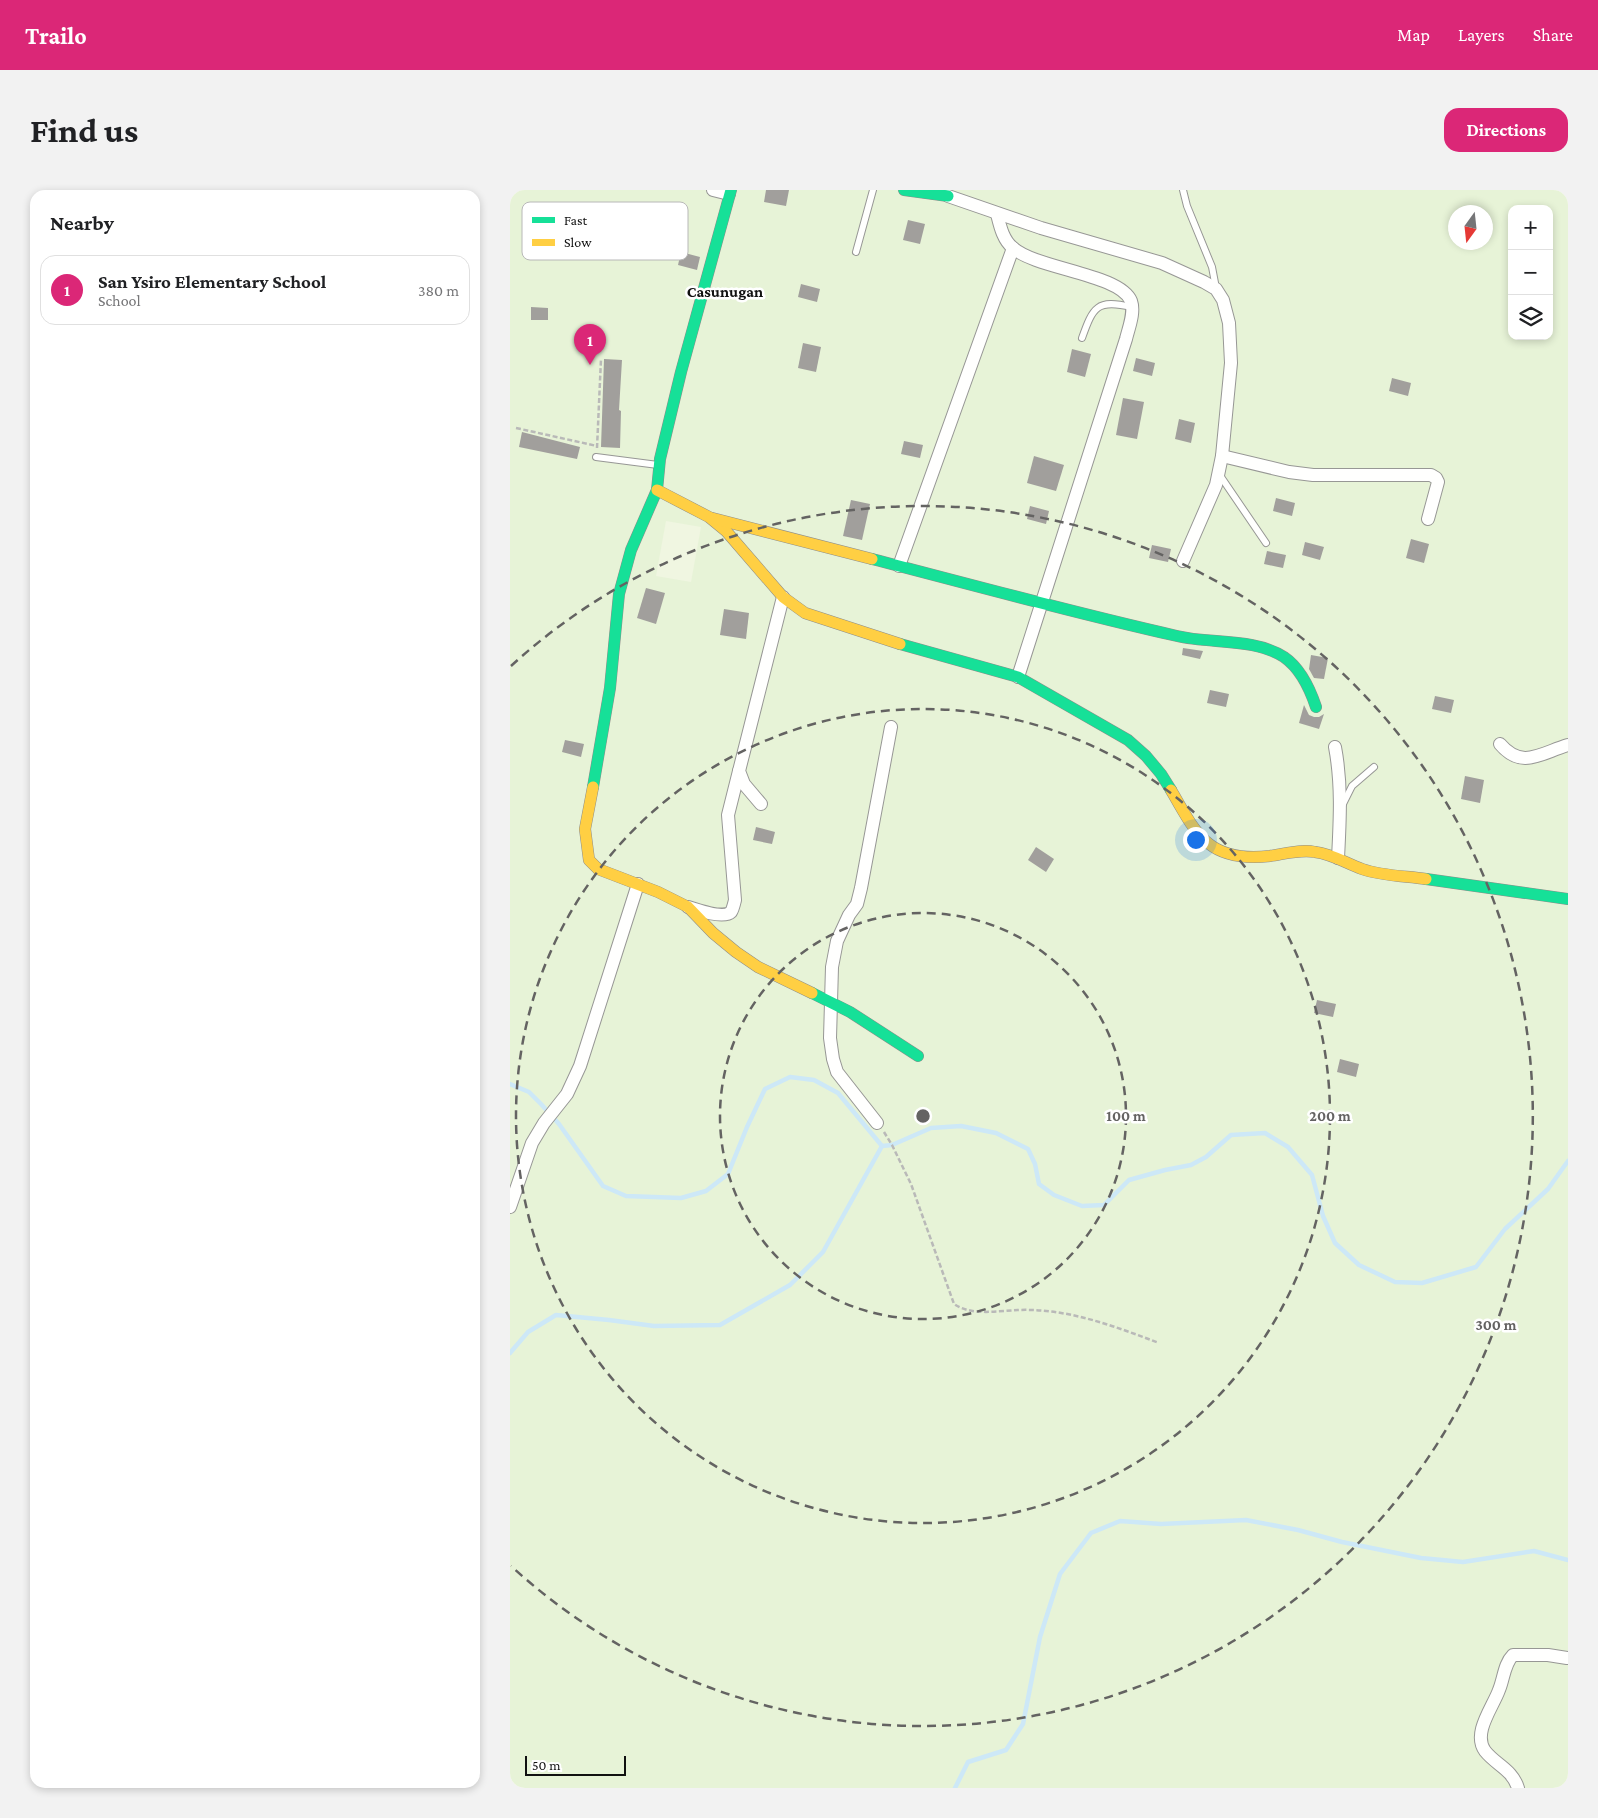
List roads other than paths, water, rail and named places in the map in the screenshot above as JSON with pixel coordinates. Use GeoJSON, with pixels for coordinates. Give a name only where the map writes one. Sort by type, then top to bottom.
{"type":"FeatureCollection","features":[{"type":"Feature","properties":{"kind":"street"},"geometry":{"type":"LineString","coordinates":[[713,190],[730,192],[682,372],[660,465],[657,490],[631,550],[620,594],[610,688],[585,829],[589,860],[598,869],[638,884],[688,907],[720,915],[729,914],[732,910],[735,900],[728,815],[782,597]]}},
{"type":"Feature","properties":{"kind":"street"},"geometry":{"type":"LineString","coordinates":[[904,190],[948,196],[997,214],[1092,244],[1162,263],[1216,289],[1223,300],[1229,323],[1231,362],[1222,456],[1216,485],[1183,561]]}},
{"type":"Feature","properties":{"kind":"street"},"geometry":{"type":"LineString","coordinates":[[997,214],[1002,233],[1013,248],[1048,264],[1094,277],[1119,288],[1130,300],[1132,316],[1018,677]]}},
{"type":"Feature","properties":{"kind":"street"},"geometry":{"type":"LineString","coordinates":[[899,566],[1013,248]]}},
{"type":"Feature","properties":{"kind":"street"},"geometry":{"type":"LineString","coordinates":[[1222,456],[1289,472],[1313,475],[1431,475],[1438,482],[1428,519]]}},
{"type":"Feature","properties":{"kind":"street"},"geometry":{"type":"LineString","coordinates":[[657,490],[709,518],[731,537],[782,597],[805,613],[920,651],[1018,677],[1128,740],[1146,756],[1161,774],[1194,830],[1213,848],[1235,856],[1254,858],[1312,851],[1329,854],[1362,869],[1381,873],[1568,899]]}},
{"type":"Feature","properties":{"kind":"street"},"geometry":{"type":"LineString","coordinates":[[709,518],[1179,637],[1262,647],[1272,650],[1284,657],[1297,670],[1311,693],[1316,706]]}},
{"type":"Feature","properties":{"kind":"street"},"geometry":{"type":"LineString","coordinates":[[877,1123],[837,1072],[830,1038],[830,1003],[832,967],[837,942],[849,915],[857,904],[891,727]]}},
{"type":"Feature","properties":{"kind":"street"},"geometry":{"type":"LineString","coordinates":[[1500,744],[1506,752],[1514,757],[1522,758],[1532,757],[1568,744]]}},
{"type":"Feature","properties":{"kind":"street"},"geometry":{"type":"LineString","coordinates":[[1335,746],[1340,771],[1338,858]]}},
{"type":"Feature","properties":{"kind":"street"},"geometry":{"type":"LineString","coordinates":[[739,771],[744,784],[761,804]]}},
{"type":"Feature","properties":{"kind":"street"},"geometry":{"type":"LineString","coordinates":[[510,1207],[532,1143],[567,1094],[580,1066],[638,884]]}},
{"type":"Feature","properties":{"kind":"street"},"geometry":{"type":"LineString","coordinates":[[688,907],[713,933],[758,967],[850,1012],[918,1056]]}},
{"type":"Feature","properties":{"kind":"street"},"geometry":{"type":"LineString","coordinates":[[1518,1788],[1508,1770],[1486,1752],[1482,1745],[1481,1735],[1486,1717],[1498,1692],[1507,1661],[1513,1654],[1548,1655],[1567,1658]]}},
{"type":"Feature","properties":{"kind":"lane"},"geometry":{"type":"LineString","coordinates":[[856,252],[873,190]]}},
{"type":"Feature","properties":{"kind":"lane"},"geometry":{"type":"LineString","coordinates":[[1183,190],[1187,206],[1212,267],[1216,289]]}},
{"type":"Feature","properties":{"kind":"lane"},"geometry":{"type":"LineString","coordinates":[[1082,338],[1091,315],[1097,309],[1112,303],[1131,307]]}},
{"type":"Feature","properties":{"kind":"lane"},"geometry":{"type":"LineString","coordinates":[[596,457],[660,465]]}},
{"type":"Feature","properties":{"kind":"lane"},"geometry":{"type":"LineString","coordinates":[[1218,473],[1266,543]]}},
{"type":"Feature","properties":{"kind":"lane"},"geometry":{"type":"LineString","coordinates":[[1339,811],[1352,786],[1374,767]]}},
{"type":"Feature","properties":{"kind":"waterway"},"geometry":{"type":"LineString","coordinates":[[510,1084],[529,1092],[541,1104],[559,1124],[603,1186],[626,1196],[681,1198],[706,1191],[728,1174],[765,1089],[790,1077],[814,1080],[838,1093],[882,1146]]}},
{"type":"Feature","properties":{"kind":"waterway"},"geometry":{"type":"LineString","coordinates":[[882,1146],[892,1145],[931,1128],[961,1126],[996,1133],[1028,1149],[1035,1164],[1039,1184],[1054,1195],[1082,1206],[1104,1205],[1129,1180],[1191,1165],[1206,1157],[1231,1135],[1265,1133],[1288,1147],[1312,1175],[1323,1216],[1335,1243],[1359,1265],[1395,1282],[1422,1283],[1476,1267],[1505,1229],[1548,1189],[1568,1161]]}},
{"type":"Feature","properties":{"kind":"waterway"},"geometry":{"type":"LineString","coordinates":[[510,1353],[528,1332],[556,1315],[654,1326],[720,1325],[790,1285],[823,1252],[882,1146]]}},
{"type":"Feature","properties":{"kind":"waterway"},"geometry":{"type":"LineString","coordinates":[[955,1788],[968,1762],[1006,1750],[1023,1724],[1040,1637],[1060,1574],[1091,1533],[1120,1521],[1161,1524],[1246,1520],[1421,1558],[1463,1562],[1534,1551],[1568,1560]]}},
{"type":"Feature","properties":{"kind":"place","name":"San Ysiro Elementary School"},"geometry":{"type":"Point","coordinates":[590,365]}},
{"type":"Feature","properties":{"kind":"district","name":"Casunugan"},"geometry":{"type":"Point","coordinates":[725,291]}}]}
